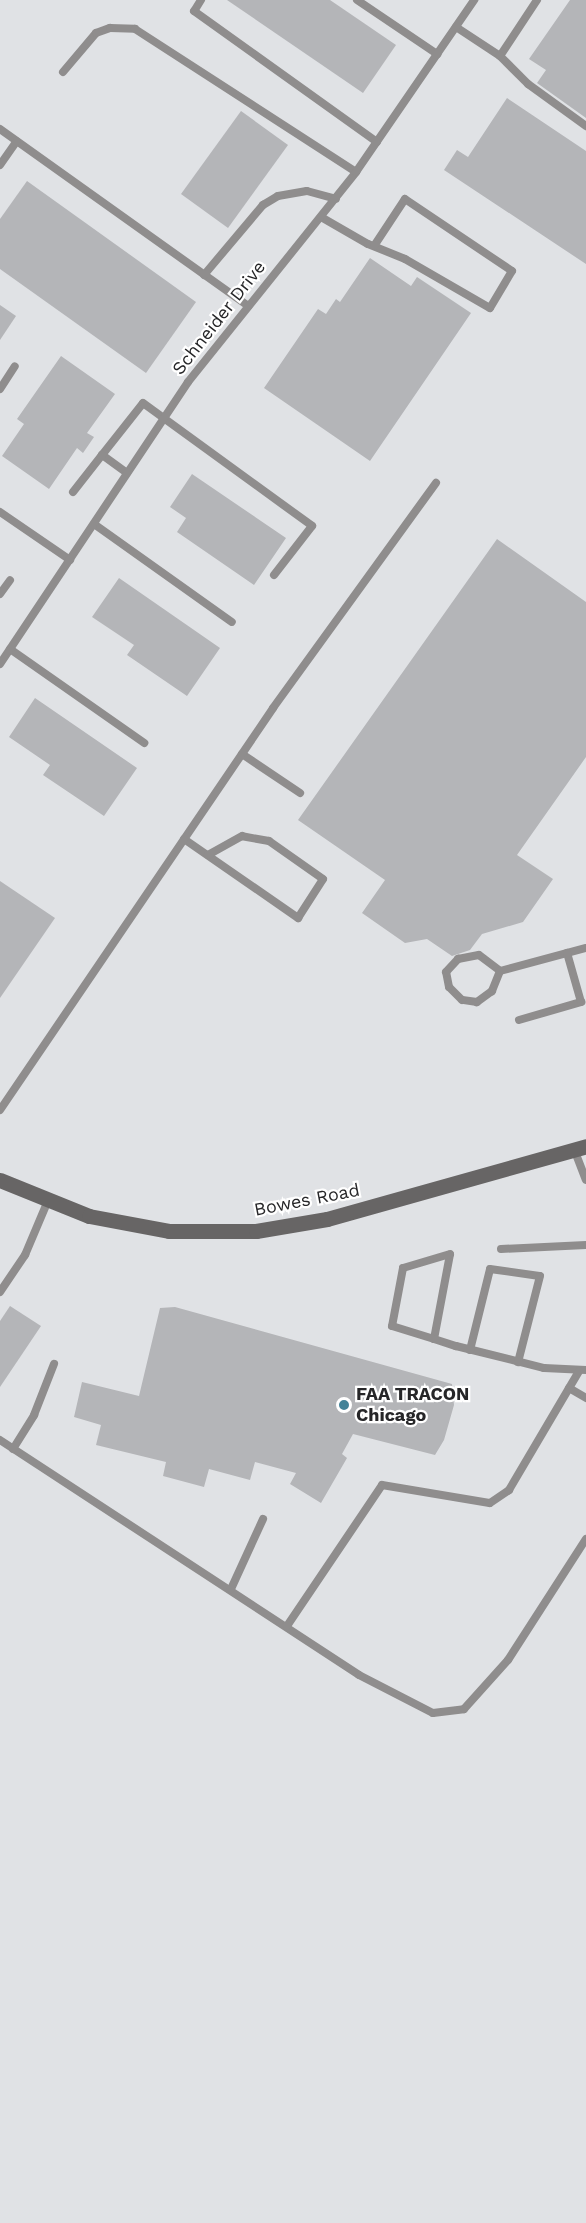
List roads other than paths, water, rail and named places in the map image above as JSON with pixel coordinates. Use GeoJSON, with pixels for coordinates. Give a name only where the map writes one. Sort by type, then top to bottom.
{"type":"FeatureCollection","features":[{"type":"Feature","properties":{"kind":"main road","name":"Bowes Road"},"geometry":{"type":"LineString","coordinates":[[0,1180],[47,1203],[169,1231],[256,1231],[327,1219],[580,1147]]}},
{"type":"Feature","properties":{"kind":"lane"},"geometry":{"type":"LineString","coordinates":[[201,0],[194,11],[377,142]]}},
{"type":"Feature","properties":{"kind":"lane"},"geometry":{"type":"LineString","coordinates":[[357,0],[437,54]]}},
{"type":"Feature","properties":{"kind":"lane","name":"Schneider Drive"},"geometry":{"type":"LineString","coordinates":[[0,664],[164,419],[248,306],[356,172],[474,0]]}},
{"type":"Feature","properties":{"kind":"lane"},"geometry":{"type":"LineString","coordinates":[[500,56],[537,0]]}},
{"type":"Feature","properties":{"kind":"lane"},"geometry":{"type":"LineString","coordinates":[[456,27],[500,56],[528,84],[586,126]]}},
{"type":"Feature","properties":{"kind":"lane"},"geometry":{"type":"LineString","coordinates":[[63,72],[96,33],[110,28],[135,29],[356,172]]}},
{"type":"Feature","properties":{"kind":"lane"},"geometry":{"type":"LineString","coordinates":[[0,129],[248,306]]}},
{"type":"Feature","properties":{"kind":"lane"},"geometry":{"type":"LineString","coordinates":[[0,165],[17,141]]}},
{"type":"Feature","properties":{"kind":"lane"},"geometry":{"type":"LineString","coordinates":[[204,275],[263,206],[278,196],[307,191],[336,199]]}},
{"type":"Feature","properties":{"kind":"lane"},"geometry":{"type":"LineString","coordinates":[[321,217],[374,246],[490,308],[512,271],[405,199],[374,246]]}},
{"type":"Feature","properties":{"kind":"lane"},"geometry":{"type":"LineString","coordinates":[[0,389],[15,366]]}},
{"type":"Feature","properties":{"kind":"lane"},"geometry":{"type":"LineString","coordinates":[[73,492],[143,403],[312,526],[274,575]]}},
{"type":"Feature","properties":{"kind":"lane"},"geometry":{"type":"LineString","coordinates":[[102,455],[127,473]]}},
{"type":"Feature","properties":{"kind":"lane"},"geometry":{"type":"LineString","coordinates":[[0,1110],[242,754],[436,483]]}},
{"type":"Feature","properties":{"kind":"lane"},"geometry":{"type":"LineString","coordinates":[[0,512],[70,560]]}},
{"type":"Feature","properties":{"kind":"lane"},"geometry":{"type":"LineString","coordinates":[[94,524],[232,622]]}},
{"type":"Feature","properties":{"kind":"lane"},"geometry":{"type":"LineString","coordinates":[[0,594],[10,580]]}},
{"type":"Feature","properties":{"kind":"lane"},"geometry":{"type":"LineString","coordinates":[[10,649],[144,743]]}},
{"type":"Feature","properties":{"kind":"lane"},"geometry":{"type":"LineString","coordinates":[[242,754],[300,793]]}},
{"type":"Feature","properties":{"kind":"lane"},"geometry":{"type":"LineString","coordinates":[[184,838],[208,855],[298,918],[323,879],[269,841],[242,836],[208,855]]}},
{"type":"Feature","properties":{"kind":"lane"},"geometry":{"type":"LineString","coordinates":[[500,972],[586,948]]}},
{"type":"Feature","properties":{"kind":"lane"},"geometry":{"type":"LineString","coordinates":[[519,1020],[581,1002],[567,953]]}},
{"type":"Feature","properties":{"kind":"lane"},"geometry":{"type":"LineString","coordinates":[[479,954],[500,972],[492,991],[477,1002],[462,1000],[449,987],[446,972],[458,959],[479,954]]}},
{"type":"Feature","properties":{"kind":"lane"},"geometry":{"type":"LineString","coordinates":[[580,1147],[586,1180]]}},
{"type":"Feature","properties":{"kind":"lane"},"geometry":{"type":"LineString","coordinates":[[0,1292],[25,1255],[47,1203]]}},
{"type":"Feature","properties":{"kind":"lane"},"geometry":{"type":"LineString","coordinates":[[501,1249],[586,1245]]}},
{"type":"Feature","properties":{"kind":"lane"},"geometry":{"type":"LineString","coordinates":[[434,1339],[450,1254],[403,1268],[392,1326],[434,1339],[470,1350],[518,1362],[583,1370]]}},
{"type":"Feature","properties":{"kind":"lane"},"geometry":{"type":"LineString","coordinates":[[470,1350],[490,1269],[540,1276],[518,1362]]}},
{"type":"Feature","properties":{"kind":"lane"},"geometry":{"type":"LineString","coordinates":[[13,1449],[34,1415],[54,1364]]}},
{"type":"Feature","properties":{"kind":"lane"},"geometry":{"type":"LineString","coordinates":[[287,1626],[382,1485],[490,1503],[509,1490],[569,1388],[583,1370]]}},
{"type":"Feature","properties":{"kind":"lane"},"geometry":{"type":"LineString","coordinates":[[569,1388],[586,1398]]}},
{"type":"Feature","properties":{"kind":"lane"},"geometry":{"type":"LineString","coordinates":[[0,1440],[231,1588],[358,1675],[433,1713],[464,1709],[508,1660],[586,1539]]}},
{"type":"Feature","properties":{"kind":"lane"},"geometry":{"type":"LineString","coordinates":[[231,1588],[263,1519]]}},
{"type":"Feature","properties":{"kind":"place","name":"FAA TRACON Chicago"},"geometry":{"type":"Point","coordinates":[344,1405]}}]}
